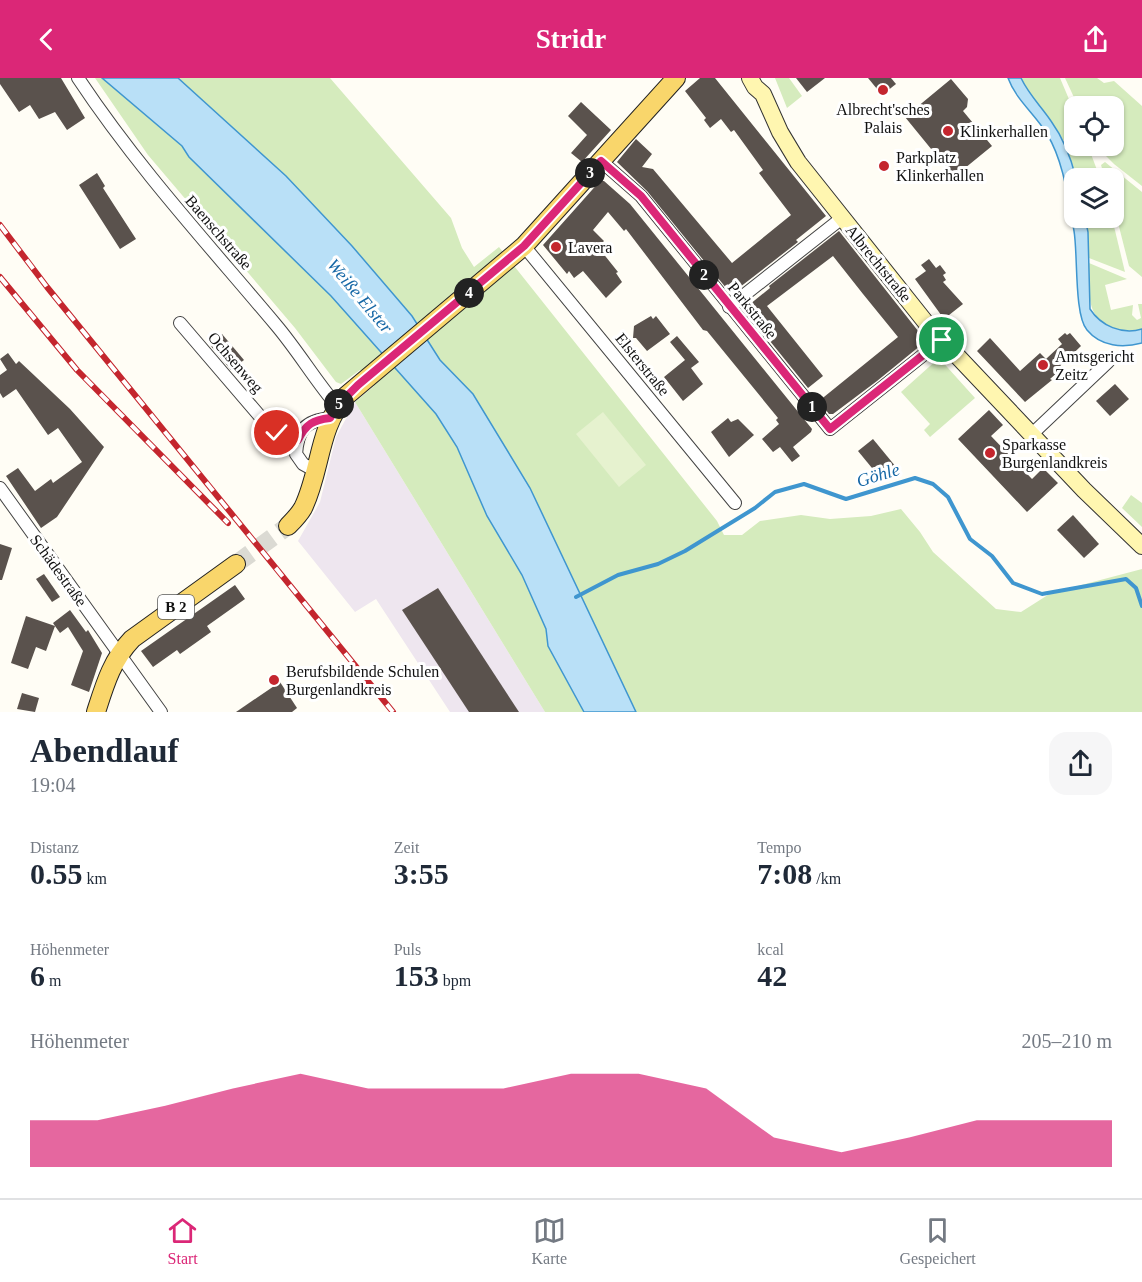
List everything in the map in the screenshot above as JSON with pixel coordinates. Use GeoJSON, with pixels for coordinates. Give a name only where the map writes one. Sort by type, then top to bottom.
{"type":"FeatureCollection","features":[{"type":"Feature","properties":{"kind":"main road"},"geometry":{"type":"LineString","coordinates":[[288,526],[302,510],[334,412],[358,385],[524,246],[676,78]]}},
{"type":"Feature","properties":{"kind":"main road","name":"Albrechtstraße"},"geometry":{"type":"LineString","coordinates":[[750,78],[755,87],[764,86],[789,149],[942,340],[1031,435],[1142,546]]}},
{"type":"Feature","properties":{"kind":"main road","name":"B 2"},"geometry":{"type":"LineString","coordinates":[[96,712],[106,680],[119,653],[132,639],[236,564]]}},
{"type":"Feature","properties":{"kind":"street","name":"Baenschstraße"},"geometry":{"type":"LineString","coordinates":[[78,78],[147,175],[286,337],[334,412]]}},
{"type":"Feature","properties":{"kind":"street","name":"Parkstraße"},"geometry":{"type":"LineString","coordinates":[[601,161],[641,196],[830,429],[942,340]]}},
{"type":"Feature","properties":{"kind":"street"},"geometry":{"type":"LineString","coordinates":[[729,307],[843,218]]}},
{"type":"Feature","properties":{"kind":"street","name":"Elsterstraße"},"geometry":{"type":"LineString","coordinates":[[524,246],[735,503]]}},
{"type":"Feature","properties":{"kind":"street","name":"Ochsenweg"},"geometry":{"type":"LineString","coordinates":[[180,323],[264,421],[277,433],[298,440]]}},
{"type":"Feature","properties":{"kind":"street"},"geometry":{"type":"LineString","coordinates":[[1031,435],[1108,362]]}},
{"type":"Feature","properties":{"kind":"street"},"geometry":{"type":"LineString","coordinates":[[314,470],[303,464],[296,454],[298,440],[302,430],[313,420],[334,412]]}},
{"type":"Feature","properties":{"kind":"street","name":"Schädestraße"},"geometry":{"type":"LineString","coordinates":[[0,488],[160,712]]}},
{"type":"Feature","properties":{"kind":"shaded area"},"geometry":{"type":"Polygon","coordinates":[[[355,402],[545,712],[450,712],[376,599],[355,612],[298,541],[320,502],[336,437],[355,402]]]}},
{"type":"Feature","properties":{"kind":"green space"},"geometry":{"type":"Polygon","coordinates":[[[95,78],[102,78],[182,146],[189,157],[331,296],[436,414],[457,447],[487,516],[522,575],[546,629],[548,646],[584,712],[545,712],[355,402],[374,386],[360,370],[341,384],[336,382],[295,328],[148,155],[95,78]]]}},
{"type":"Feature","properties":{"kind":"green space"},"geometry":{"type":"Polygon","coordinates":[[[178,78],[330,78],[451,218],[462,248],[474,267],[499,247],[717,521],[724,535],[742,535],[760,521],[801,515],[830,519],[871,516],[901,509],[933,552],[996,609],[1021,612],[1051,593],[1142,569],[1142,712],[636,712],[530,488],[473,394],[440,360],[412,316],[352,246],[286,176],[178,78]]]}},
{"type":"Feature","properties":{"kind":"green space"},"geometry":{"type":"Polygon","coordinates":[[[775,78],[789,78],[802,96],[787,108],[775,78]]]}},
{"type":"Feature","properties":{"kind":"green space"},"geometry":{"type":"Polygon","coordinates":[[[1021,78],[1060,78],[1068,96],[1064,96],[1064,141],[1021,78]]]}},
{"type":"Feature","properties":{"kind":"green space"},"geometry":{"type":"Polygon","coordinates":[[[1065,78],[1097,78],[1104,83],[1114,81],[1142,106],[1142,186],[1124,172],[1124,168],[1119,168],[1106,156],[1124,156],[1124,96],[1073,96],[1065,78]]]}},
{"type":"Feature","properties":{"kind":"green space"},"geometry":{"type":"Polygon","coordinates":[[[1069,156],[1092,156],[1096,168],[1073,168],[1069,156]]]}},
{"type":"Feature","properties":{"kind":"green space"},"geometry":{"type":"Polygon","coordinates":[[[1105,162],[1112,168],[1102,168],[1101,165],[1105,162]]]}},
{"type":"Feature","properties":{"kind":"green space"},"geometry":{"type":"Polygon","coordinates":[[[1124,177],[1142,192],[1142,277],[1129,266],[1119,228],[1124,228],[1124,177]]]}},
{"type":"Feature","properties":{"kind":"green space"},"geometry":{"type":"Polygon","coordinates":[[[1086,228],[1114,228],[1125,272],[1089,258],[1086,228]]]}},
{"type":"Feature","properties":{"kind":"green space"},"geometry":{"type":"Polygon","coordinates":[[[1089,263],[1127,279],[1105,285],[1111,310],[1133,305],[1132,315],[1137,320],[1141,318],[1138,304],[1142,304],[1142,329],[1130,331],[1118,329],[1099,320],[1089,294],[1089,263]]]}},
{"type":"Feature","properties":{"kind":"green space"},"geometry":{"type":"Polygon","coordinates":[[[939,358],[975,398],[930,437],[924,430],[930,424],[901,392],[939,358]]]}},
{"type":"Feature","properties":{"kind":"green space"},"geometry":{"type":"Polygon","coordinates":[[[603,412],[646,465],[619,487],[576,434],[603,412]]]}},
{"type":"Feature","properties":{"kind":"green space"},"geometry":{"type":"Polygon","coordinates":[[[1131,495],[1142,503],[1142,527],[1122,508],[1131,495]]]}},
{"type":"Feature","properties":{"kind":"water","name":"Weiße Elster"},"geometry":{"type":"Polygon","coordinates":[[[102,78],[178,78],[286,176],[352,246],[412,316],[440,360],[473,394],[530,488],[636,712],[584,712],[548,646],[546,629],[522,575],[487,516],[457,447],[436,414],[331,296],[189,157],[182,146],[102,78]]]}},
{"type":"Feature","properties":{"kind":"water"},"geometry":{"type":"Polygon","coordinates":[[[1008,78],[1021,78],[1056,128],[1064,144],[1064,156],[1069,156],[1073,168],[1064,168],[1064,182],[1058,156],[1047,134],[1011,86],[1008,78]]]}},
{"type":"Feature","properties":{"kind":"water"},"geometry":{"type":"Polygon","coordinates":[[[1073,228],[1087,228],[1088,232],[1090,309],[1100,320],[1113,328],[1127,331],[1142,329],[1142,343],[1113,345],[1099,340],[1087,330],[1078,298],[1073,228]]]}},
{"type":"Feature","properties":{"kind":"building"},"geometry":{"type":"Polygon","coordinates":[[[0,78],[61,78],[85,118],[67,130],[55,112],[39,119],[30,105],[19,112],[0,84],[0,78]]]}},
{"type":"Feature","properties":{"kind":"building"},"geometry":{"type":"Polygon","coordinates":[[[700,78],[715,78],[826,216],[796,240],[798,242],[731,294],[647,191],[617,162],[636,139],[652,154],[642,167],[653,169],[732,263],[791,215],[759,173],[763,170],[734,130],[731,132],[721,119],[710,128],[704,120],[706,118],[685,91],[700,78]]]}},
{"type":"Feature","properties":{"kind":"building","name":"Albrecht'sches Palais"},"geometry":{"type":"Polygon","coordinates":[[[796,78],[825,78],[807,92],[796,78]]]}},
{"type":"Feature","properties":{"kind":"building","name":"Albrecht'sches Palais"},"geometry":{"type":"Polygon","coordinates":[[[868,78],[891,78],[896,84],[882,95],[868,78]]]}},
{"type":"Feature","properties":{"kind":"building","name":"Klinkerhallen"},"geometry":{"type":"Polygon","coordinates":[[[951,79],[968,99],[967,107],[963,111],[992,146],[954,177],[905,117],[951,79]]]}},
{"type":"Feature","properties":{"kind":"building"},"geometry":{"type":"Polygon","coordinates":[[[581,102],[611,130],[582,162],[571,153],[587,135],[568,116],[581,102]]]}},
{"type":"Feature","properties":{"kind":"building"},"geometry":{"type":"Polygon","coordinates":[[[97,173],[105,186],[103,188],[136,239],[120,249],[79,185],[97,173]]]}},
{"type":"Feature","properties":{"kind":"building"},"geometry":{"type":"Polygon","coordinates":[[[600,181],[604,181],[630,204],[812,429],[793,447],[800,456],[792,462],[780,447],[773,452],[762,439],[779,424],[776,420],[778,418],[707,331],[703,330],[626,229],[624,231],[608,212],[593,230],[604,241],[601,244],[605,249],[602,252],[618,272],[616,273],[622,282],[606,298],[583,271],[574,278],[569,271],[567,274],[543,245],[600,181]]]}},
{"type":"Feature","properties":{"kind":"building"},"geometry":{"type":"Polygon","coordinates":[[[839,231],[926,341],[877,381],[833,414],[829,414],[819,401],[898,337],[833,256],[767,306],[823,376],[808,388],[744,309],[770,288],[769,286],[839,231]]]}},
{"type":"Feature","properties":{"kind":"building"},"geometry":{"type":"Polygon","coordinates":[[[929,259],[936,268],[940,265],[946,273],[943,275],[946,280],[943,282],[963,304],[944,319],[915,279],[926,271],[921,265],[929,259]]]}},
{"type":"Feature","properties":{"kind":"building"},"geometry":{"type":"Polygon","coordinates":[[[651,316],[653,319],[656,316],[670,334],[647,351],[636,338],[633,338],[634,326],[651,316]]]}},
{"type":"Feature","properties":{"kind":"building","name":"Amtsgericht Zeitz"},"geometry":{"type":"Polygon","coordinates":[[[1065,333],[1067,335],[1070,333],[1081,346],[1056,370],[1058,372],[1050,379],[1052,380],[1025,402],[977,351],[990,338],[1020,371],[1040,353],[1046,359],[1062,344],[1058,339],[1065,333]]]}},
{"type":"Feature","properties":{"kind":"building"},"geometry":{"type":"Polygon","coordinates":[[[222,334],[244,360],[231,370],[210,345],[222,334]]]}},
{"type":"Feature","properties":{"kind":"building"},"geometry":{"type":"Polygon","coordinates":[[[677,336],[699,362],[691,368],[703,384],[683,401],[664,377],[685,360],[670,342],[677,336]]]}},
{"type":"Feature","properties":{"kind":"building"},"geometry":{"type":"Polygon","coordinates":[[[8,353],[16,364],[19,361],[70,409],[104,447],[57,517],[41,528],[6,476],[18,468],[35,491],[51,479],[53,483],[82,462],[58,428],[48,435],[16,389],[3,398],[0,393],[0,375],[7,370],[0,359],[8,353]]]}},
{"type":"Feature","properties":{"kind":"building"},"geometry":{"type":"Polygon","coordinates":[[[1115,384],[1129,399],[1110,416],[1096,401],[1115,384]]]}},
{"type":"Feature","properties":{"kind":"building","name":"Sparkasse Burgenlandkreis"},"geometry":{"type":"Polygon","coordinates":[[[989,410],[1003,425],[991,436],[1032,479],[1043,468],[1058,483],[1027,512],[958,439],[989,410]]]}},
{"type":"Feature","properties":{"kind":"building"},"geometry":{"type":"Polygon","coordinates":[[[728,418],[731,422],[738,419],[754,435],[729,457],[711,432],[728,418]]]}},
{"type":"Feature","properties":{"kind":"building"},"geometry":{"type":"Polygon","coordinates":[[[873,439],[896,467],[881,479],[858,451],[873,439]]]}},
{"type":"Feature","properties":{"kind":"building"},"geometry":{"type":"Polygon","coordinates":[[[1073,515],[1099,544],[1084,558],[1057,530],[1073,515]]]}},
{"type":"Feature","properties":{"kind":"building"},"geometry":{"type":"Polygon","coordinates":[[[0,544],[12,548],[2,580],[0,580],[0,544]]]}},
{"type":"Feature","properties":{"kind":"building"},"geometry":{"type":"Polygon","coordinates":[[[44,574],[60,597],[52,602],[36,579],[44,574]]]}},
{"type":"Feature","properties":{"kind":"building"},"geometry":{"type":"Polygon","coordinates":[[[235,585],[245,599],[207,626],[211,632],[180,654],[177,650],[153,667],[141,651],[235,585]]]}},
{"type":"Feature","properties":{"kind":"building"},"geometry":{"type":"Polygon","coordinates":[[[438,588],[519,712],[469,712],[402,610],[438,588]]]}},
{"type":"Feature","properties":{"kind":"building"},"geometry":{"type":"Polygon","coordinates":[[[70,610],[86,632],[88,630],[102,653],[89,692],[71,685],[83,651],[68,627],[60,633],[53,623],[70,610]]]}},
{"type":"Feature","properties":{"kind":"building"},"geometry":{"type":"Polygon","coordinates":[[[26,616],[55,626],[46,651],[36,647],[28,669],[11,663],[26,616]]]}},
{"type":"Feature","properties":{"kind":"building"},"geometry":{"type":"Polygon","coordinates":[[[280,682],[297,708],[292,712],[236,712],[280,682]]]}},
{"type":"Feature","properties":{"kind":"building"},"geometry":{"type":"Polygon","coordinates":[[[22,693],[39,698],[35,712],[17,709],[22,693]]]}},
{"type":"Feature","properties":{"kind":"waterway","name":"Göhle"},"geometry":{"type":"LineString","coordinates":[[576,597],[618,575],[658,564],[685,551],[755,508],[775,492],[804,484],[846,499],[915,478],[933,484],[948,497],[970,539],[992,556],[1013,583],[1042,594],[1126,579],[1136,588],[1142,606]]}},
{"type":"Feature","properties":{"kind":"tunnel"},"geometry":{"type":"LineString","coordinates":[[236,564],[288,526]]}},
{"type":"Feature","properties":{"kind":"railway"},"geometry":{"type":"LineString","coordinates":[[0,225],[47,287],[393,712]]}},
{"type":"Feature","properties":{"kind":"railway"},"geometry":{"type":"LineString","coordinates":[[0,277],[77,370],[228,523]]}},
{"type":"Feature","properties":{"kind":"place","name":"Albrecht'sches Palais"},"geometry":{"type":"Point","coordinates":[883,90]}},
{"type":"Feature","properties":{"kind":"place","name":"Klinkerhallen"},"geometry":{"type":"Point","coordinates":[948,131]}},
{"type":"Feature","properties":{"kind":"place","name":"Parkplatz Klinkerhallen"},"geometry":{"type":"Point","coordinates":[884,166]}},
{"type":"Feature","properties":{"kind":"place","name":"Lavera"},"geometry":{"type":"Point","coordinates":[556,247]}},
{"type":"Feature","properties":{"kind":"place","name":"Amtsgericht Zeitz"},"geometry":{"type":"Point","coordinates":[1043,365]}},
{"type":"Feature","properties":{"kind":"place","name":"Sparkasse Burgenlandkreis"},"geometry":{"type":"Point","coordinates":[990,453]}},
{"type":"Feature","properties":{"kind":"place","name":"Berufsbildende Schulen Burgenlandkreis"},"geometry":{"type":"Point","coordinates":[274,680]}},
{"type":"Feature","properties":{"kind":"route"},"geometry":{"type":"LineString","coordinates":[[277,433],[298,440],[302,430],[313,420],[330,418],[337,406],[358,385],[524,246],[601,161],[641,196],[830,429],[942,340]]}}]}
